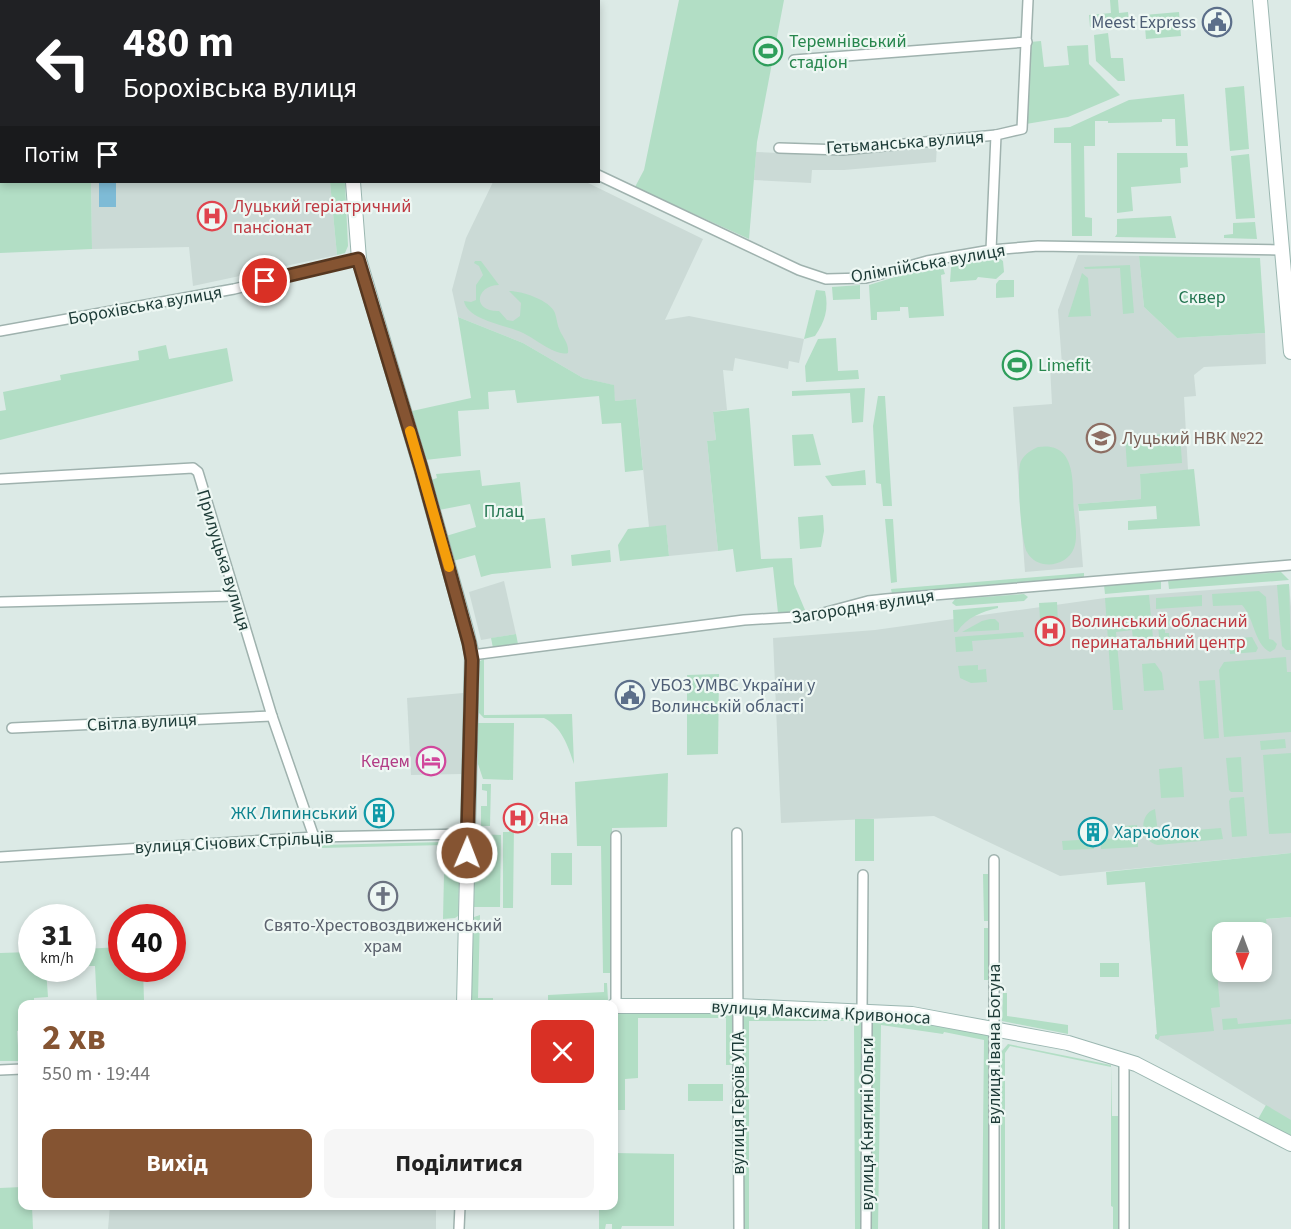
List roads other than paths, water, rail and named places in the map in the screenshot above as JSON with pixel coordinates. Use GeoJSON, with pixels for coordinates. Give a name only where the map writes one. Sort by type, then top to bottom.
{"type":"FeatureCollection","features":[{"type":"Feature","properties":{"kind":"street"},"geometry":{"type":"LineString","coordinates":[[794,60],[1027,42],[1028,0]]}},
{"type":"Feature","properties":{"kind":"street"},"geometry":{"type":"LineString","coordinates":[[1260,0],[1281,250],[1288,282],[1291,352]]}},
{"type":"Feature","properties":{"kind":"street","name":"Гетьманська вулиця"},"geometry":{"type":"LineString","coordinates":[[779,147],[843,150],[996,135],[1023,129],[1027,42]]}},
{"type":"Feature","properties":{"kind":"street"},"geometry":{"type":"LineString","coordinates":[[991,250],[996,135]]}},
{"type":"Feature","properties":{"kind":"street","name":"Олімпійська вулиця"},"geometry":{"type":"LineString","coordinates":[[600,177],[799,270],[826,279],[866,278],[927,261],[991,250],[1038,246],[1281,250]]}},
{"type":"Feature","properties":{"kind":"street"},"geometry":{"type":"LineString","coordinates":[[353,183],[358,259],[421,468],[467,633],[471,655],[464,1000]]}},
{"type":"Feature","properties":{"kind":"street","name":"Борохівська вулиця"},"geometry":{"type":"LineString","coordinates":[[0,331],[234,289],[358,259]]}},
{"type":"Feature","properties":{"kind":"street","name":"Прилуцька вулиця"},"geometry":{"type":"LineString","coordinates":[[0,479],[192,468],[198,472],[272,716],[314,837]]}},
{"type":"Feature","properties":{"kind":"street","name":"Загородня вулиця"},"geometry":{"type":"LineString","coordinates":[[471,655],[734,621],[812,616],[886,598],[1291,565]]}},
{"type":"Feature","properties":{"kind":"street"},"geometry":{"type":"LineString","coordinates":[[0,602],[235,596]]}},
{"type":"Feature","properties":{"kind":"street","name":"Світла вулиця"},"geometry":{"type":"LineString","coordinates":[[12,729],[272,716]]}},
{"type":"Feature","properties":{"kind":"street","name":"вулиця Героїв УПА"},"geometry":{"type":"LineString","coordinates":[[737,833],[739,1229]]}},
{"type":"Feature","properties":{"kind":"street","name":"вулиця Січових Стрільців"},"geometry":{"type":"LineString","coordinates":[[0,857],[314,837],[467,834]]}},
{"type":"Feature","properties":{"kind":"street"},"geometry":{"type":"LineString","coordinates":[[615,1000],[616,836]]}},
{"type":"Feature","properties":{"kind":"street","name":"вулиця Івана Богуна"},"geometry":{"type":"LineString","coordinates":[[994,860],[994,1229]]}},
{"type":"Feature","properties":{"kind":"street","name":"вулиця Княгині Ольги"},"geometry":{"type":"LineString","coordinates":[[863,875],[862,1011],[867,1019],[866,1229]]}},
{"type":"Feature","properties":{"kind":"street","name":"вулиця Максима Кривоноса"},"geometry":{"type":"LineString","coordinates":[[618,1006],[738,1006],[912,1014],[1068,1043],[1130,1062],[1291,1144]]}},
{"type":"Feature","properties":{"kind":"street"},"geometry":{"type":"LineString","coordinates":[[1124,1229],[1125,1076],[1130,1062]]}},
{"type":"Feature","properties":{"kind":"street"},"geometry":{"type":"LineString","coordinates":[[0,1070],[18,1070]]}},
{"type":"Feature","properties":{"kind":"street"},"geometry":{"type":"LineString","coordinates":[[459,1229],[460,1210]]}},
{"type":"Feature","properties":{"kind":"water"},"geometry":{"type":"Polygon","coordinates":[[[99,183],[116,183],[116,207],[99,207],[99,183]]]}},
{"type":"Feature","properties":{"kind":"place","name":"Meest Express"},"geometry":{"type":"Point","coordinates":[1217,22]}},
{"type":"Feature","properties":{"kind":"place","name":"Теремнівський стадіон"},"geometry":{"type":"Point","coordinates":[768,51]}},
{"type":"Feature","properties":{"kind":"place","name":"Луцький геріатричний пансіонат"},"geometry":{"type":"Point","coordinates":[212,216]}},
{"type":"Feature","properties":{"kind":"place","name":"Limefit"},"geometry":{"type":"Point","coordinates":[1017,365]}},
{"type":"Feature","properties":{"kind":"place","name":"Луцький НВК №22"},"geometry":{"type":"Point","coordinates":[1101,438]}},
{"type":"Feature","properties":{"kind":"place","name":"Волинський обласний перинатальний центр"},"geometry":{"type":"Point","coordinates":[1050,631]}},
{"type":"Feature","properties":{"kind":"place","name":"УБОЗ УМВС України у Волинськiй області"},"geometry":{"type":"Point","coordinates":[630,695]}},
{"type":"Feature","properties":{"kind":"place","name":"Кедем"},"geometry":{"type":"Point","coordinates":[431,761]}},
{"type":"Feature","properties":{"kind":"place","name":"ЖК Липинський"},"geometry":{"type":"Point","coordinates":[379,813]}},
{"type":"Feature","properties":{"kind":"place","name":"Яна"},"geometry":{"type":"Point","coordinates":[518,818]}},
{"type":"Feature","properties":{"kind":"place","name":"Харчоблок"},"geometry":{"type":"Point","coordinates":[1093,832]}},
{"type":"Feature","properties":{"kind":"place","name":"Свято-Хрестовоздвиженський храм"},"geometry":{"type":"Point","coordinates":[383,896]}},
{"type":"Feature","properties":{"kind":"park label","name":"Сквер"},"geometry":{"type":"Point","coordinates":[1202,297]}},
{"type":"Feature","properties":{"kind":"park label","name":"Плац"},"geometry":{"type":"Point","coordinates":[504,511]}}]}
